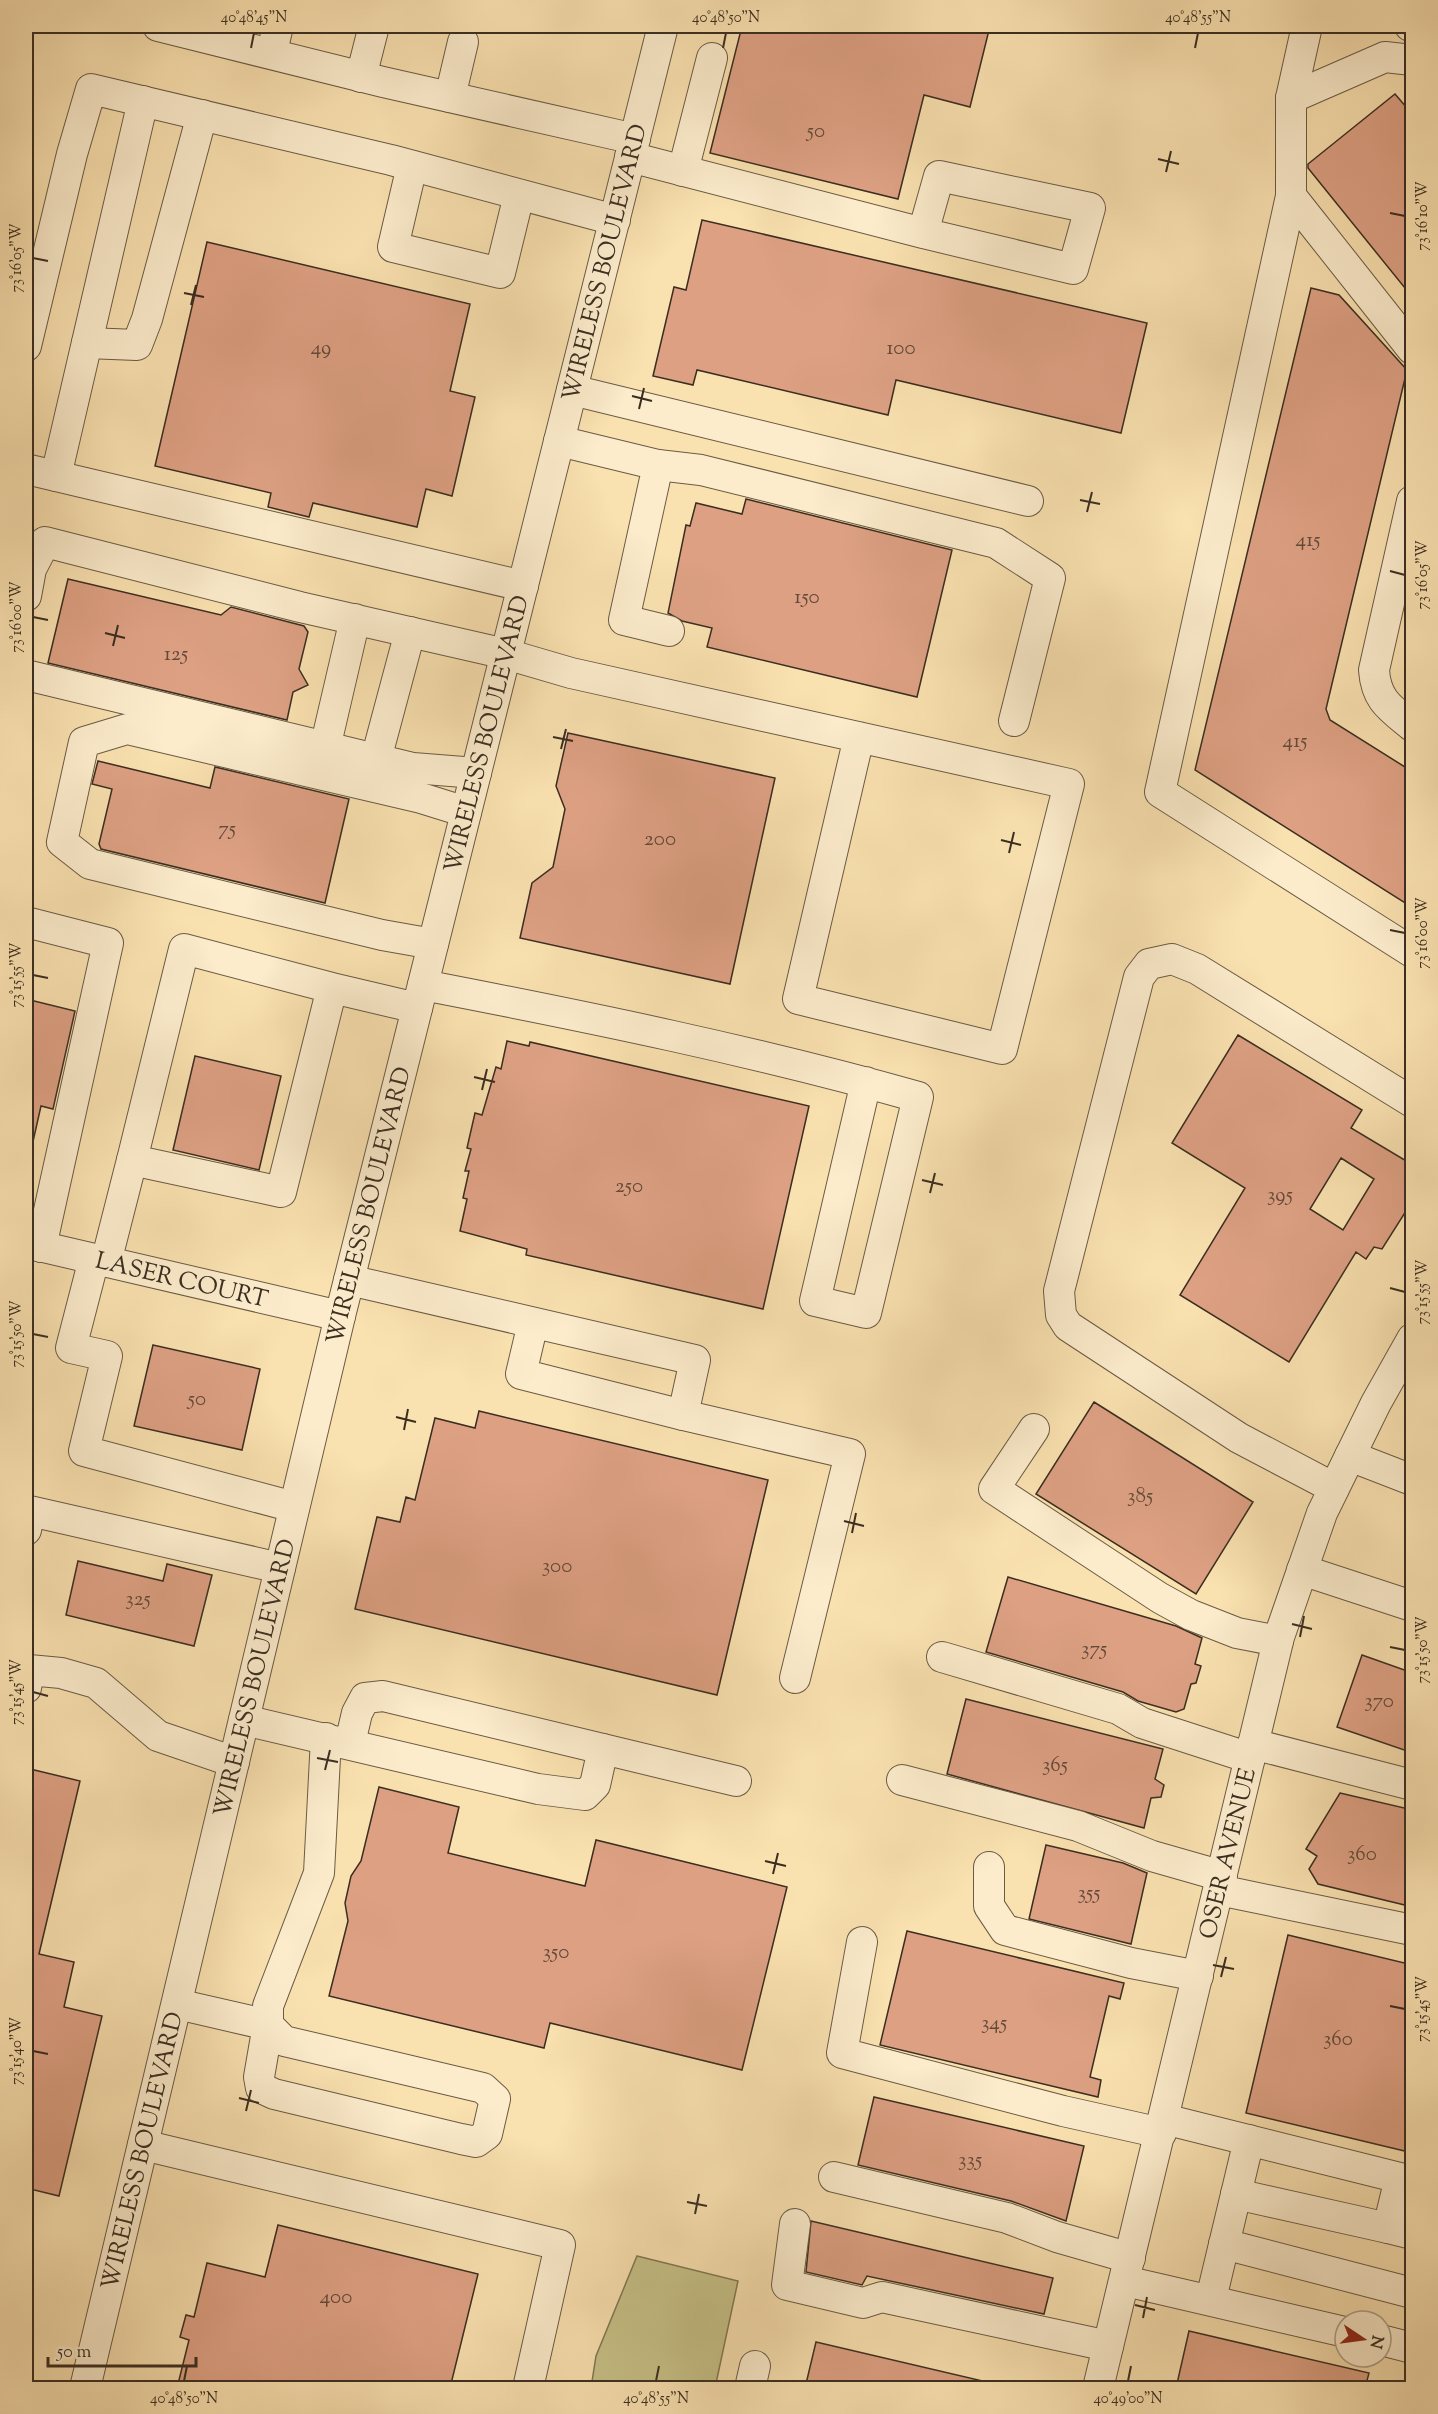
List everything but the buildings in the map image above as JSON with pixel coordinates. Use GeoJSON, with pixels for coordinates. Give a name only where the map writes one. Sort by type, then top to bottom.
{"type":"FeatureCollection","features":[{"type":"Feature","properties":{"kind":"street"},"geometry":{"type":"LineString","coordinates":[[158,26],[275,39],[362,76],[450,97],[633,148],[683,171],[923,233],[1073,269],[1090,208],[939,176],[923,233]]}},
{"type":"Feature","properties":{"kind":"street"},"geometry":{"type":"LineString","coordinates":[[362,76],[374,26]]}},
{"type":"Feature","properties":{"kind":"street","name":"WIRELESS BOULEVARD"},"geometry":{"type":"LineString","coordinates":[[85,2388],[340,1316],[663,26]]}},
{"type":"Feature","properties":{"kind":"street"},"geometry":{"type":"LineString","coordinates":[[1307,26],[1291,98],[1291,196],[1160,792],[1413,952]]}},
{"type":"Feature","properties":{"kind":"street"},"geometry":{"type":"LineString","coordinates":[[450,97],[463,42]]}},
{"type":"Feature","properties":{"kind":"street"},"geometry":{"type":"LineString","coordinates":[[1291,98],[1384,57],[1413,60]]}},
{"type":"Feature","properties":{"kind":"street"},"geometry":{"type":"LineString","coordinates":[[683,171],[712,58]]}},
{"type":"Feature","properties":{"kind":"street"},"geometry":{"type":"LineString","coordinates":[[26,346],[72,154],[91,89],[412,166],[615,220]]}},
{"type":"Feature","properties":{"kind":"street"},"geometry":{"type":"LineString","coordinates":[[56,476],[143,101]]}},
{"type":"Feature","properties":{"kind":"street"},"geometry":{"type":"LineString","coordinates":[[87,343],[137,345],[147,319],[202,115]]}},
{"type":"Feature","properties":{"kind":"street"},"geometry":{"type":"LineString","coordinates":[[412,166],[393,247],[500,273],[519,195]]}},
{"type":"Feature","properties":{"kind":"street"},"geometry":{"type":"LineString","coordinates":[[1291,196],[1413,350]]}},
{"type":"Feature","properties":{"kind":"street"},"geometry":{"type":"LineString","coordinates":[[572,390],[1028,501]]}},
{"type":"Feature","properties":{"kind":"street"},"geometry":{"type":"LineString","coordinates":[[559,441],[658,465],[701,470],[996,543],[1050,578],[1014,721]]}},
{"type":"Feature","properties":{"kind":"street"},"geometry":{"type":"LineString","coordinates":[[658,465],[624,620],[669,630]]}},
{"type":"Feature","properties":{"kind":"street"},"geometry":{"type":"LineString","coordinates":[[26,469],[523,586]]}},
{"type":"Feature","properties":{"kind":"street"},"geometry":{"type":"LineString","coordinates":[[1413,501],[1374,670],[1378,694],[1388,706],[1413,726]]}},
{"type":"Feature","properties":{"kind":"street"},"geometry":{"type":"LineString","coordinates":[[26,596],[31,568],[45,543],[506,654],[571,673],[1069,783],[1002,1049],[798,999],[859,737]]}},
{"type":"Feature","properties":{"kind":"street"},"geometry":{"type":"LineString","coordinates":[[325,748],[356,619]]}},
{"type":"Feature","properties":{"kind":"street"},"geometry":{"type":"LineString","coordinates":[[376,759],[410,632]]}},
{"type":"Feature","properties":{"kind":"street"},"geometry":{"type":"LineString","coordinates":[[26,675],[413,768],[476,773]]}},
{"type":"Feature","properties":{"kind":"street"},"geometry":{"type":"LineString","coordinates":[[433,944],[382,935],[90,864],[62,842],[84,742],[128,729],[421,798],[466,812]]}},
{"type":"Feature","properties":{"kind":"street"},"geometry":{"type":"LineString","coordinates":[[26,922],[108,943],[30,1246]]}},
{"type":"Feature","properties":{"kind":"street"},"geometry":{"type":"LineString","coordinates":[[294,1507],[84,1451],[107,1356],[71,1348],[132,1160],[184,950],[332,988],[420,996],[601,1019],[866,1082],[918,1097],[866,1313],[815,1301],[866,1082]]}},
{"type":"Feature","properties":{"kind":"street"},"geometry":{"type":"LineString","coordinates":[[1335,1488],[1239,1438],[1068,1326],[1061,1315],[1059,1291],[1139,977],[1149,964],[1172,959],[1197,969],[1413,1102]]}},
{"type":"Feature","properties":{"kind":"street"},"geometry":{"type":"LineString","coordinates":[[132,1160],[281,1192],[332,988]]}},
{"type":"Feature","properties":{"kind":"street","name":"LASER COURT"},"geometry":{"type":"LineString","coordinates":[[30,1246],[340,1316]]}},
{"type":"Feature","properties":{"kind":"street"},"geometry":{"type":"LineString","coordinates":[[349,1280],[695,1360],[683,1415]]}},
{"type":"Feature","properties":{"kind":"street"},"geometry":{"type":"LineString","coordinates":[[533,1323],[521,1374],[850,1454],[795,1678]]}},
{"type":"Feature","properties":{"kind":"street","name":"OSER AVENUE"},"geometry":{"type":"LineString","coordinates":[[1098,2388],[1278,1641],[1322,1514],[1350,1456],[1413,1339]]}},
{"type":"Feature","properties":{"kind":"street"},"geometry":{"type":"LineString","coordinates":[[1034,1429],[994,1489],[1160,1598],[1198,1619],[1238,1633],[1278,1641]]}},
{"type":"Feature","properties":{"kind":"street"},"geometry":{"type":"LineString","coordinates":[[1350,1456],[1413,1480]]}},
{"type":"Feature","properties":{"kind":"street"},"geometry":{"type":"LineString","coordinates":[[26,1530],[30,1510],[280,1568]]}},
{"type":"Feature","properties":{"kind":"street"},"geometry":{"type":"LineString","coordinates":[[1302,1570],[1413,1606]]}},
{"type":"Feature","properties":{"kind":"street"},"geometry":{"type":"LineString","coordinates":[[942,1657],[1118,1709],[1142,1723],[1164,1731],[1413,1785]]}},
{"type":"Feature","properties":{"kind":"street"},"geometry":{"type":"LineString","coordinates":[[26,1688],[29,1670],[61,1673],[96,1683],[158,1737],[234,1762]]}},
{"type":"Feature","properties":{"kind":"street"},"geometry":{"type":"LineString","coordinates":[[177,2004],[268,2025],[284,2041],[483,2088],[495,2098],[487,2134],[476,2142],[274,2094],[261,2088],[259,2077],[268,2025],[268,2006],[319,1873],[338,1740],[365,1698],[383,1696],[736,1782]]}},
{"type":"Feature","properties":{"kind":"street"},"geometry":{"type":"LineString","coordinates":[[244,1720],[338,1740],[538,1789],[585,1795],[595,1785],[603,1749]]}},
{"type":"Feature","properties":{"kind":"street"},"geometry":{"type":"LineString","coordinates":[[902,1780],[1078,1826],[1220,1883],[1413,1930]]}},
{"type":"Feature","properties":{"kind":"street"},"geometry":{"type":"LineString","coordinates":[[989,1867],[989,1906],[1005,1930],[1131,1963],[1198,1976]]}},
{"type":"Feature","properties":{"kind":"street"},"geometry":{"type":"LineString","coordinates":[[862,1942],[842,2053],[1063,2111],[1249,2140],[1400,2178],[1400,2231],[1236,2194]]}},
{"type":"Feature","properties":{"kind":"street"},"geometry":{"type":"LineString","coordinates":[[1211,2300],[1249,2140]]}},
{"type":"Feature","properties":{"kind":"street"},"geometry":{"type":"LineString","coordinates":[[143,2145],[560,2245],[528,2388]]}},
{"type":"Feature","properties":{"kind":"street"},"geometry":{"type":"LineString","coordinates":[[834,2177],[1007,2218],[1057,2237],[1127,2270],[1211,2300],[1333,2328]]}},
{"type":"Feature","properties":{"kind":"street"},"geometry":{"type":"LineString","coordinates":[[795,2224],[787,2285],[863,2303],[882,2297],[1108,2346]]}},
{"type":"Feature","properties":{"kind":"street"},"geometry":{"type":"LineString","coordinates":[[1224,2244],[1413,2293]]}},
{"type":"Feature","properties":{"kind":"street"},"geometry":{"type":"LineString","coordinates":[[1393,2343],[1413,2348]]}},
{"type":"Feature","properties":{"kind":"shaded area"},"geometry":{"type":"Polygon","coordinates":[[[637,2256],[738,2281],[715,2388],[591,2388],[596,2356],[637,2256]]]}}]}
